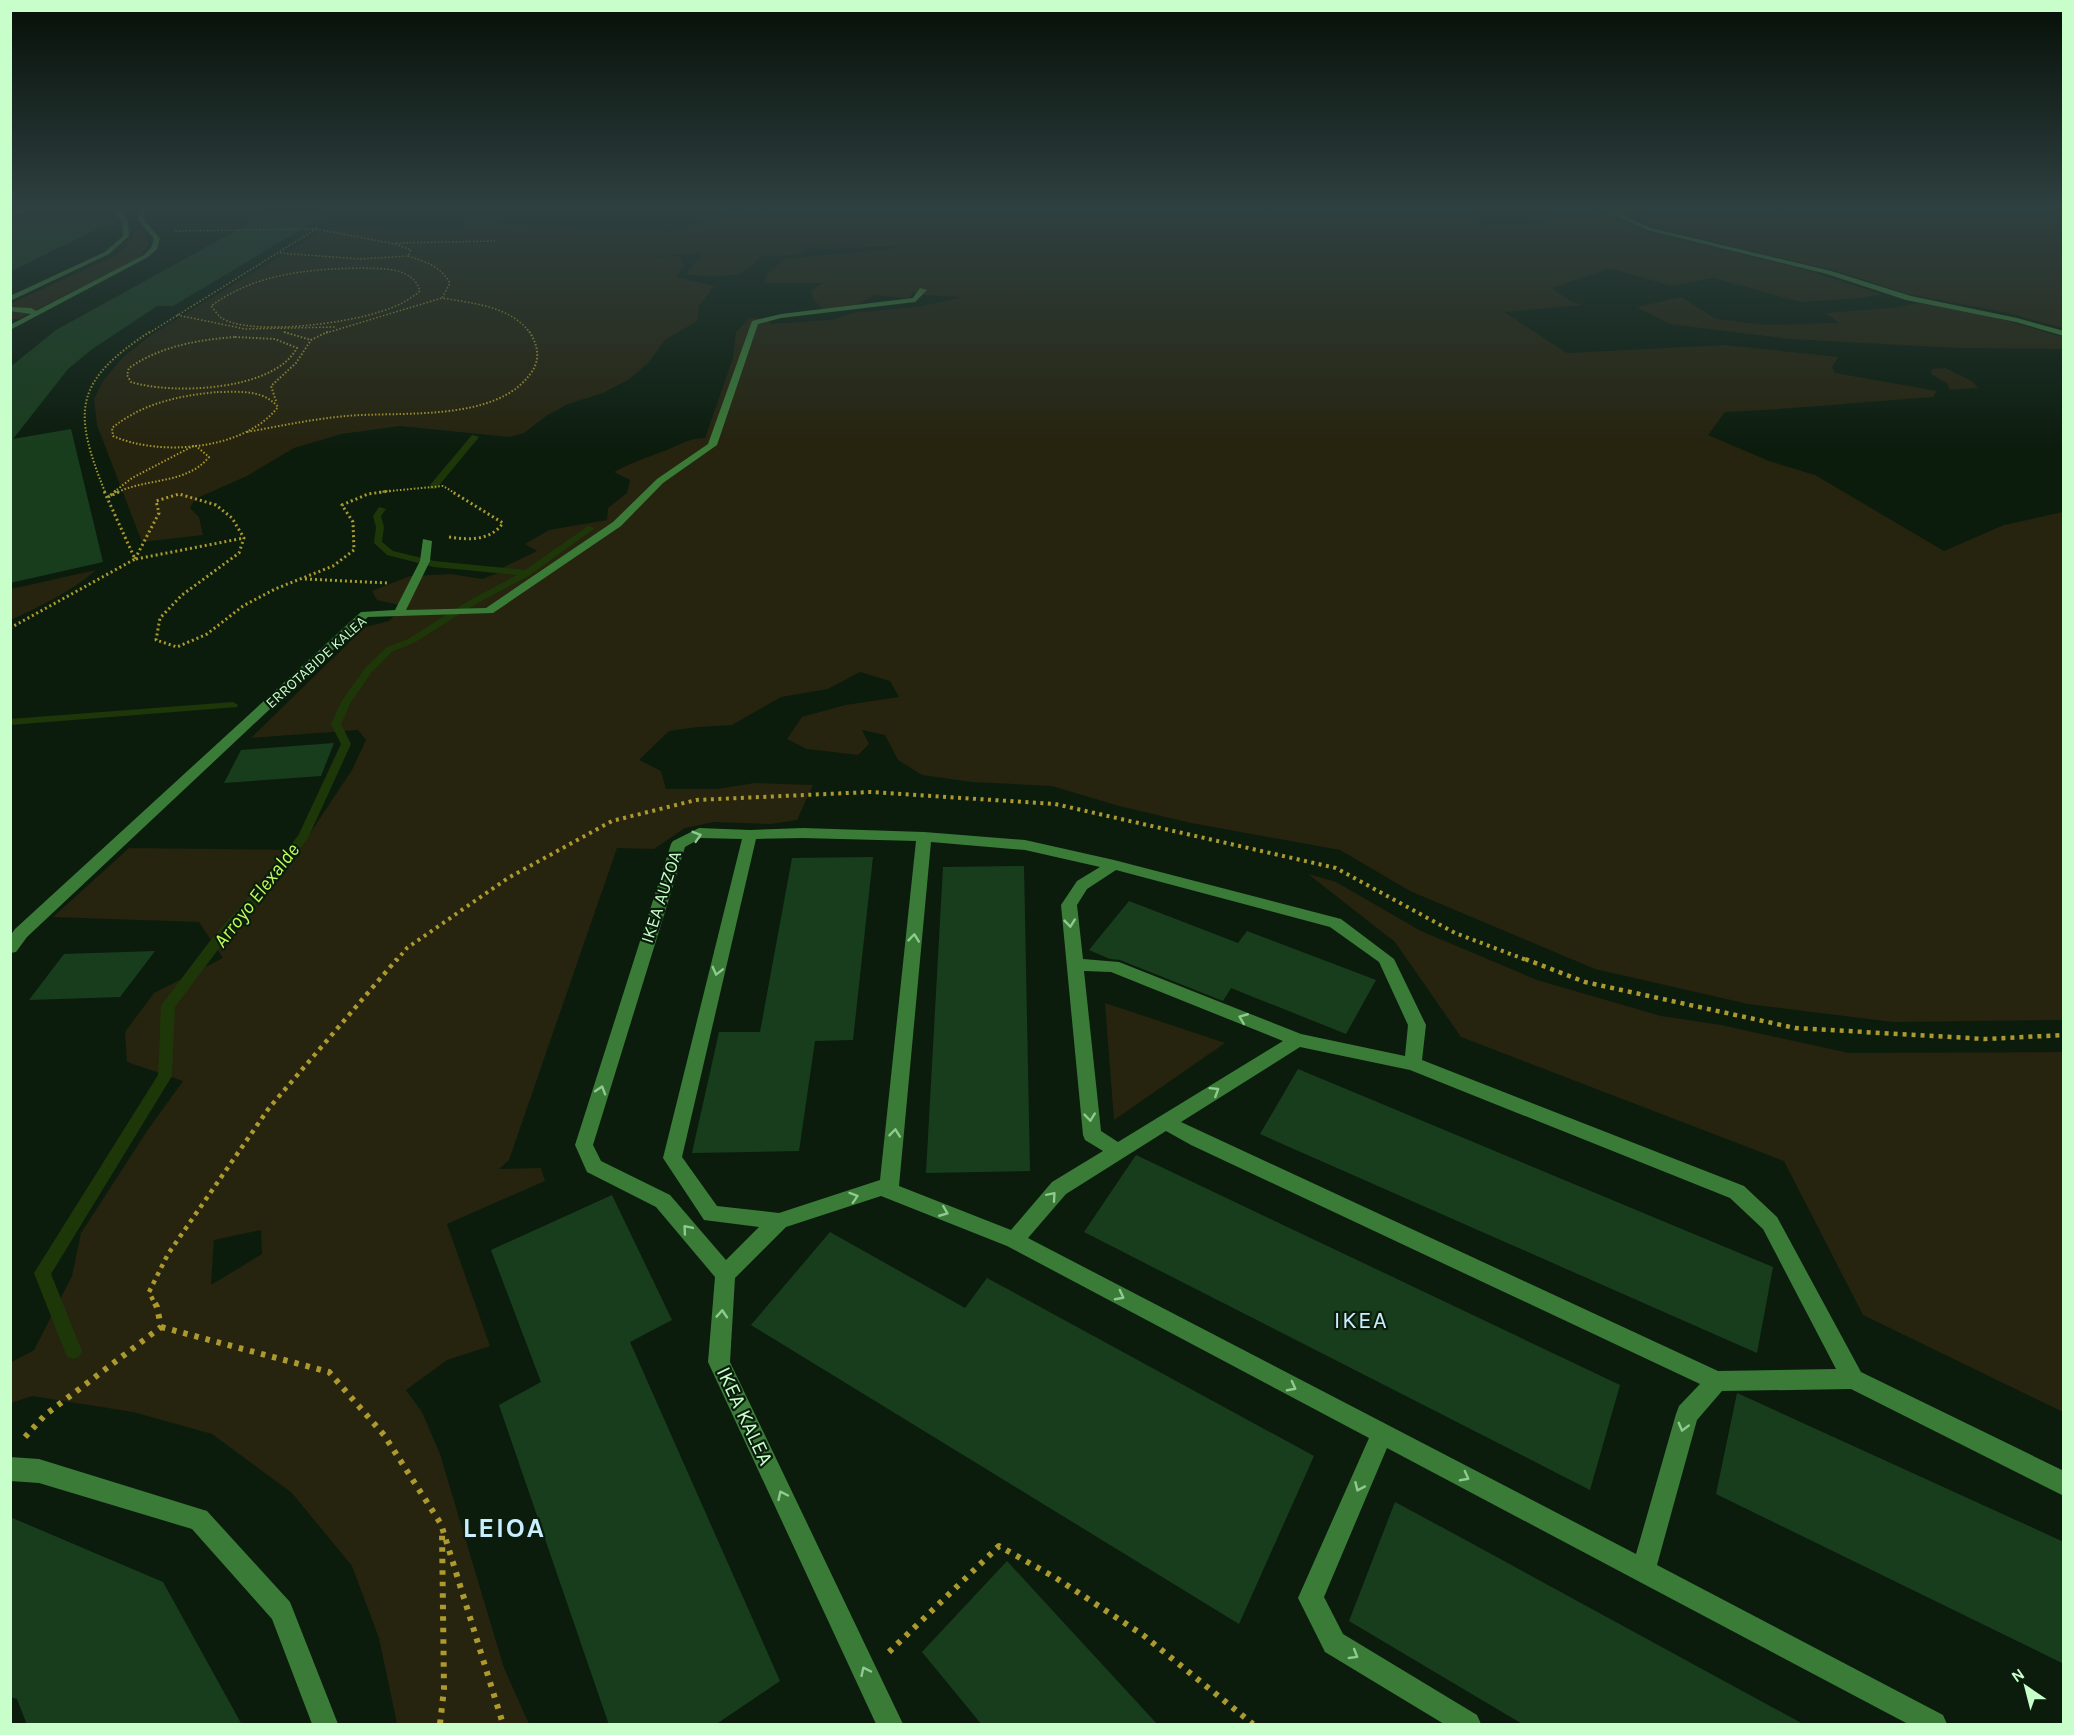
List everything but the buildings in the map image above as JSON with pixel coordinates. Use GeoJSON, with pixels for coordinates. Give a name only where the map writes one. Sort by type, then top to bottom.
{"type":"FeatureCollection","features":[{"type":"Feature","properties":{"kind":"street"},"geometry":{"type":"LineString","coordinates":[[10,299],[31,289]]}},
{"type":"Feature","properties":{"kind":"street"},"geometry":{"type":"LineString","coordinates":[[10,328],[83,289]]}},
{"type":"Feature","properties":{"kind":"street"},"geometry":{"type":"LineString","coordinates":[[1880,289],[1901,296],[2017,320],[2064,334]]}},
{"type":"Feature","properties":{"kind":"street","name":"ERROTABIDE KALEA"},"geometry":{"type":"LineString","coordinates":[[10,948],[29,925],[365,614],[489,611],[617,524],[660,481],[712,446],[756,323],[781,316],[915,300],[923,291]]}},
{"type":"Feature","properties":{"kind":"street"},"geometry":{"type":"LineString","coordinates":[[10,309],[31,310],[35,314]]}},
{"type":"Feature","properties":{"kind":"street"},"geometry":{"type":"LineString","coordinates":[[399,613],[425,561],[427,541]]}},
{"type":"Feature","properties":{"kind":"street","name":"IKEA AUZOA"},"geometry":{"type":"LineString","coordinates":[[725,1274],[663,1201],[594,1166],[584,1145],[678,844],[699,833],[750,835],[803,833],[924,837],[1025,845],[1114,865],[1335,923],[1386,959],[1417,1025],[1413,1064]]}},
{"type":"Feature","properties":{"kind":"street"},"geometry":{"type":"LineString","coordinates":[[750,835],[672,1158],[711,1214],[779,1221],[882,1188],[1014,1240],[1934,1725]]}},
{"type":"Feature","properties":{"kind":"street"},"geometry":{"type":"LineString","coordinates":[[890,1191],[924,837]]}},
{"type":"Feature","properties":{"kind":"street"},"geometry":{"type":"LineString","coordinates":[[1114,865],[1082,885],[1069,904],[1092,1136],[1117,1151]]}},
{"type":"Feature","properties":{"kind":"street"},"geometry":{"type":"LineString","coordinates":[[1075,965],[1113,966],[1298,1040],[1413,1064],[1737,1192],[1770,1223],[1853,1379]]}},
{"type":"Feature","properties":{"kind":"street"},"geometry":{"type":"LineString","coordinates":[[1014,1240],[1059,1188],[1298,1040]]}},
{"type":"Feature","properties":{"kind":"street"},"geometry":{"type":"LineString","coordinates":[[1165,1122],[1209,1145],[1717,1381],[1853,1379],[2064,1484]]}},
{"type":"Feature","properties":{"kind":"street"},"geometry":{"type":"LineString","coordinates":[[725,1274],[779,1221]]}},
{"type":"Feature","properties":{"kind":"street","name":"IKEA KALEA"},"geometry":{"type":"LineString","coordinates":[[725,1274],[719,1362],[890,1725]]}},
{"type":"Feature","properties":{"kind":"street"},"geometry":{"type":"LineString","coordinates":[[1643,1571],[1687,1414],[1717,1381]]}},
{"type":"Feature","properties":{"kind":"street"},"geometry":{"type":"LineString","coordinates":[[1382,1434],[1311,1598],[1334,1643],[1468,1725]]}},
{"type":"Feature","properties":{"kind":"street"},"geometry":{"type":"LineString","coordinates":[[10,1469],[39,1471],[198,1519],[281,1611],[325,1725]]}},
{"type":"Feature","properties":{"kind":"path"},"geometry":{"type":"LineString","coordinates":[[135,559],[87,444],[83,426],[85,404],[91,384],[131,346],[216,289]]}},
{"type":"Feature","properties":{"kind":"path"},"geometry":{"type":"LineString","coordinates":[[235,289],[212,306],[214,313],[222,320],[265,327],[321,324],[375,314],[411,298],[420,289]]}},
{"type":"Feature","properties":{"kind":"path"},"geometry":{"type":"LineString","coordinates":[[441,298],[446,289]]}},
{"type":"Feature","properties":{"kind":"path"},"geometry":{"type":"LineString","coordinates":[[247,432],[275,414],[278,407],[271,386],[296,363],[311,340],[342,327],[441,298],[501,312],[518,321],[531,332],[538,346],[537,361],[531,377],[503,398],[478,406],[447,411],[345,416],[247,432],[195,445],[141,447],[122,443],[113,436],[112,428],[122,418],[140,409],[190,395],[241,392],[261,394],[273,400],[278,407]]}},
{"type":"Feature","properties":{"kind":"path"},"geometry":{"type":"LineString","coordinates":[[176,315],[195,316],[229,327],[278,331],[342,327]]}},
{"type":"Feature","properties":{"kind":"path"},"geometry":{"type":"LineString","coordinates":[[278,331],[311,340]]}},
{"type":"Feature","properties":{"kind":"path"},"geometry":{"type":"LineString","coordinates":[[234,337],[273,338],[286,341],[297,348],[295,356],[286,364],[269,372],[221,385],[194,388],[169,389],[131,382],[127,375],[129,368],[139,360],[175,346],[234,337]]}},
{"type":"Feature","properties":{"kind":"path"},"geometry":{"type":"LineString","coordinates":[[108,497],[132,486],[193,472],[205,464],[209,456],[195,445]]}},
{"type":"Feature","properties":{"kind":"path"},"geometry":{"type":"LineString","coordinates":[[108,497],[132,478],[195,445]]}},
{"type":"Feature","properties":{"kind":"path"},"geometry":{"type":"LineString","coordinates":[[135,559],[159,513],[156,501],[179,494],[216,505],[232,518],[244,538],[239,553],[182,595],[160,618],[156,640],[177,647],[207,634],[243,606],[333,566],[354,550],[353,522],[342,506],[368,494],[442,486],[503,523],[496,533],[472,540],[436,533],[428,536],[427,541]]}},
{"type":"Feature","properties":{"kind":"path"},"geometry":{"type":"LineString","coordinates":[[10,628],[135,559],[244,538]]}},
{"type":"Feature","properties":{"kind":"path"},"geometry":{"type":"LineString","coordinates":[[301,579],[414,584]]}},
{"type":"Feature","properties":{"kind":"path"},"geometry":{"type":"LineString","coordinates":[[161,1327],[157,1307],[149,1292],[168,1254],[269,1108],[407,948],[508,879],[612,821],[696,801],[870,792],[1055,804],[1336,868],[1455,933],[1585,982],[1796,1028],[1985,1039],[2064,1035]]}},
{"type":"Feature","properties":{"kind":"path"},"geometry":{"type":"LineString","coordinates":[[17,1445],[45,1415],[161,1327]]}},
{"type":"Feature","properties":{"kind":"path"},"geometry":{"type":"LineString","coordinates":[[161,1327],[329,1372],[384,1435],[441,1524],[503,1725]]}},
{"type":"Feature","properties":{"kind":"path"},"geometry":{"type":"LineString","coordinates":[[441,1524],[444,1689],[441,1725]]}},
{"type":"Feature","properties":{"kind":"path"},"geometry":{"type":"LineString","coordinates":[[866,1673],[999,1546],[1056,1578],[1143,1635],[1253,1725]]}},
{"type":"Feature","properties":{"kind":"shaded area"},"geometry":{"type":"Polygon","coordinates":[[[43,289],[78,289],[18,319],[11,319],[10,304],[43,289]]]}},
{"type":"Feature","properties":{"kind":"shaded area"},"geometry":{"type":"Polygon","coordinates":[[[226,289],[712,289],[699,306],[697,321],[665,340],[648,363],[628,380],[603,393],[568,404],[546,416],[524,433],[509,437],[400,426],[341,434],[294,448],[247,476],[195,499],[190,508],[199,517],[203,535],[142,542],[97,425],[94,399],[103,381],[122,358],[151,335],[226,289]]]}},
{"type":"Feature","properties":{"kind":"shaded area"},"geometry":{"type":"Polygon","coordinates":[[[814,289],[1553,289],[1570,301],[1582,305],[1504,312],[1567,353],[1725,345],[1838,357],[1832,367],[1835,373],[1937,391],[1933,397],[1725,412],[1708,435],[1769,461],[1815,475],[1944,551],[2004,525],[2063,512],[2063,1020],[1893,1022],[1748,1004],[1595,969],[1410,891],[1340,850],[1191,823],[1119,806],[1052,786],[972,782],[922,775],[898,760],[885,735],[862,730],[869,744],[858,755],[807,749],[787,739],[802,717],[845,705],[899,697],[890,681],[860,672],[828,689],[781,697],[732,725],[669,731],[639,760],[661,771],[666,789],[717,789],[755,783],[813,785],[797,820],[771,824],[714,822],[685,828],[654,849],[617,848],[509,1160],[499,1169],[541,1168],[545,1181],[447,1224],[490,1346],[447,1360],[406,1390],[422,1412],[440,1454],[504,1668],[529,1724],[397,1724],[379,1638],[352,1566],[292,1493],[212,1434],[133,1412],[32,1396],[11,1403],[10,1363],[34,1350],[72,1276],[81,1233],[147,1131],[183,1081],[127,1062],[125,1032],[154,993],[223,958],[199,922],[53,917],[129,848],[299,850],[352,770],[366,740],[358,730],[251,738],[365,627],[389,621],[403,606],[377,600],[372,591],[410,576],[451,574],[482,579],[501,572],[502,568],[537,551],[525,544],[549,530],[607,520],[608,508],[627,493],[630,480],[614,472],[683,443],[705,438],[733,358],[736,332],[750,318],[766,319],[771,324],[832,320],[853,313],[916,307],[964,297],[924,295],[913,292],[909,298],[875,295],[854,306],[823,309],[813,299],[811,291],[814,289]],[[261,1230],[214,1240],[211,1285],[262,1254],[261,1230]]]}},
{"type":"Feature","properties":{"kind":"shaded area"},"geometry":{"type":"Polygon","coordinates":[[[1753,289],[1865,289],[1881,294],[1860,298],[1801,302],[1753,289]]]}},
{"type":"Feature","properties":{"kind":"shaded area"},"geometry":{"type":"Polygon","coordinates":[[[1892,289],[2063,289],[2063,328],[2009,313],[1892,289]]]}},
{"type":"Feature","properties":{"kind":"shaded area"},"geometry":{"type":"Polygon","coordinates":[[[1681,297],[1716,319],[1765,325],[1839,323],[1826,313],[1892,308],[1919,303],[1994,317],[2063,337],[2063,349],[1957,348],[1789,339],[1670,324],[1637,307],[1681,297]]]}},
{"type":"Feature","properties":{"kind":"shaded area"},"geometry":{"type":"Polygon","coordinates":[[[1945,368],[1972,381],[1978,388],[1949,390],[1948,384],[1931,374],[1932,369],[1945,368]]]}},
{"type":"Feature","properties":{"kind":"shaded area"},"geometry":{"type":"Polygon","coordinates":[[[96,570],[66,592],[11,620],[11,589],[96,570]]]}},
{"type":"Feature","properties":{"kind":"shaded area"},"geometry":{"type":"Polygon","coordinates":[[[1308,874],[1336,882],[1421,931],[1537,980],[1661,1016],[1721,1025],[1849,1053],[2063,1052],[2063,1412],[1863,1315],[1784,1161],[1461,1037],[1395,942],[1308,874]]]}},
{"type":"Feature","properties":{"kind":"shaded area"},"geometry":{"type":"Polygon","coordinates":[[[1105,1003],[1225,1043],[1114,1120],[1105,1003]]]}},
{"type":"Feature","properties":{"kind":"waterway"},"geometry":{"type":"LineString","coordinates":[[433,487],[475,437]]}},
{"type":"Feature","properties":{"kind":"waterway"},"geometry":{"type":"LineString","coordinates":[[382,509],[377,516],[380,527],[378,543],[390,553],[434,564],[527,573]]}},
{"type":"Feature","properties":{"kind":"waterway","name":"Arroyo Elexalde"},"geometry":{"type":"LineString","coordinates":[[527,573],[591,528]]}},
{"type":"Feature","properties":{"kind":"waterway","name":"Arroyo Elexalde"},"geometry":{"type":"LineString","coordinates":[[73,1351],[42,1273],[165,1076],[168,1006],[218,940],[274,876],[304,835],[346,744],[336,724],[346,702],[368,670],[390,649],[411,641],[473,602],[527,573]]}},
{"type":"Feature","properties":{"kind":"waterway"},"geometry":{"type":"LineString","coordinates":[[10,722],[233,705]]}},
{"type":"Feature","properties":{"kind":"district","name":"IKEA"},"geometry":{"type":"Point","coordinates":[1361,1320]}},
{"type":"Feature","properties":{"kind":"district","name":"LEIOA"},"geometry":{"type":"Point","coordinates":[504,1527]}}]}
